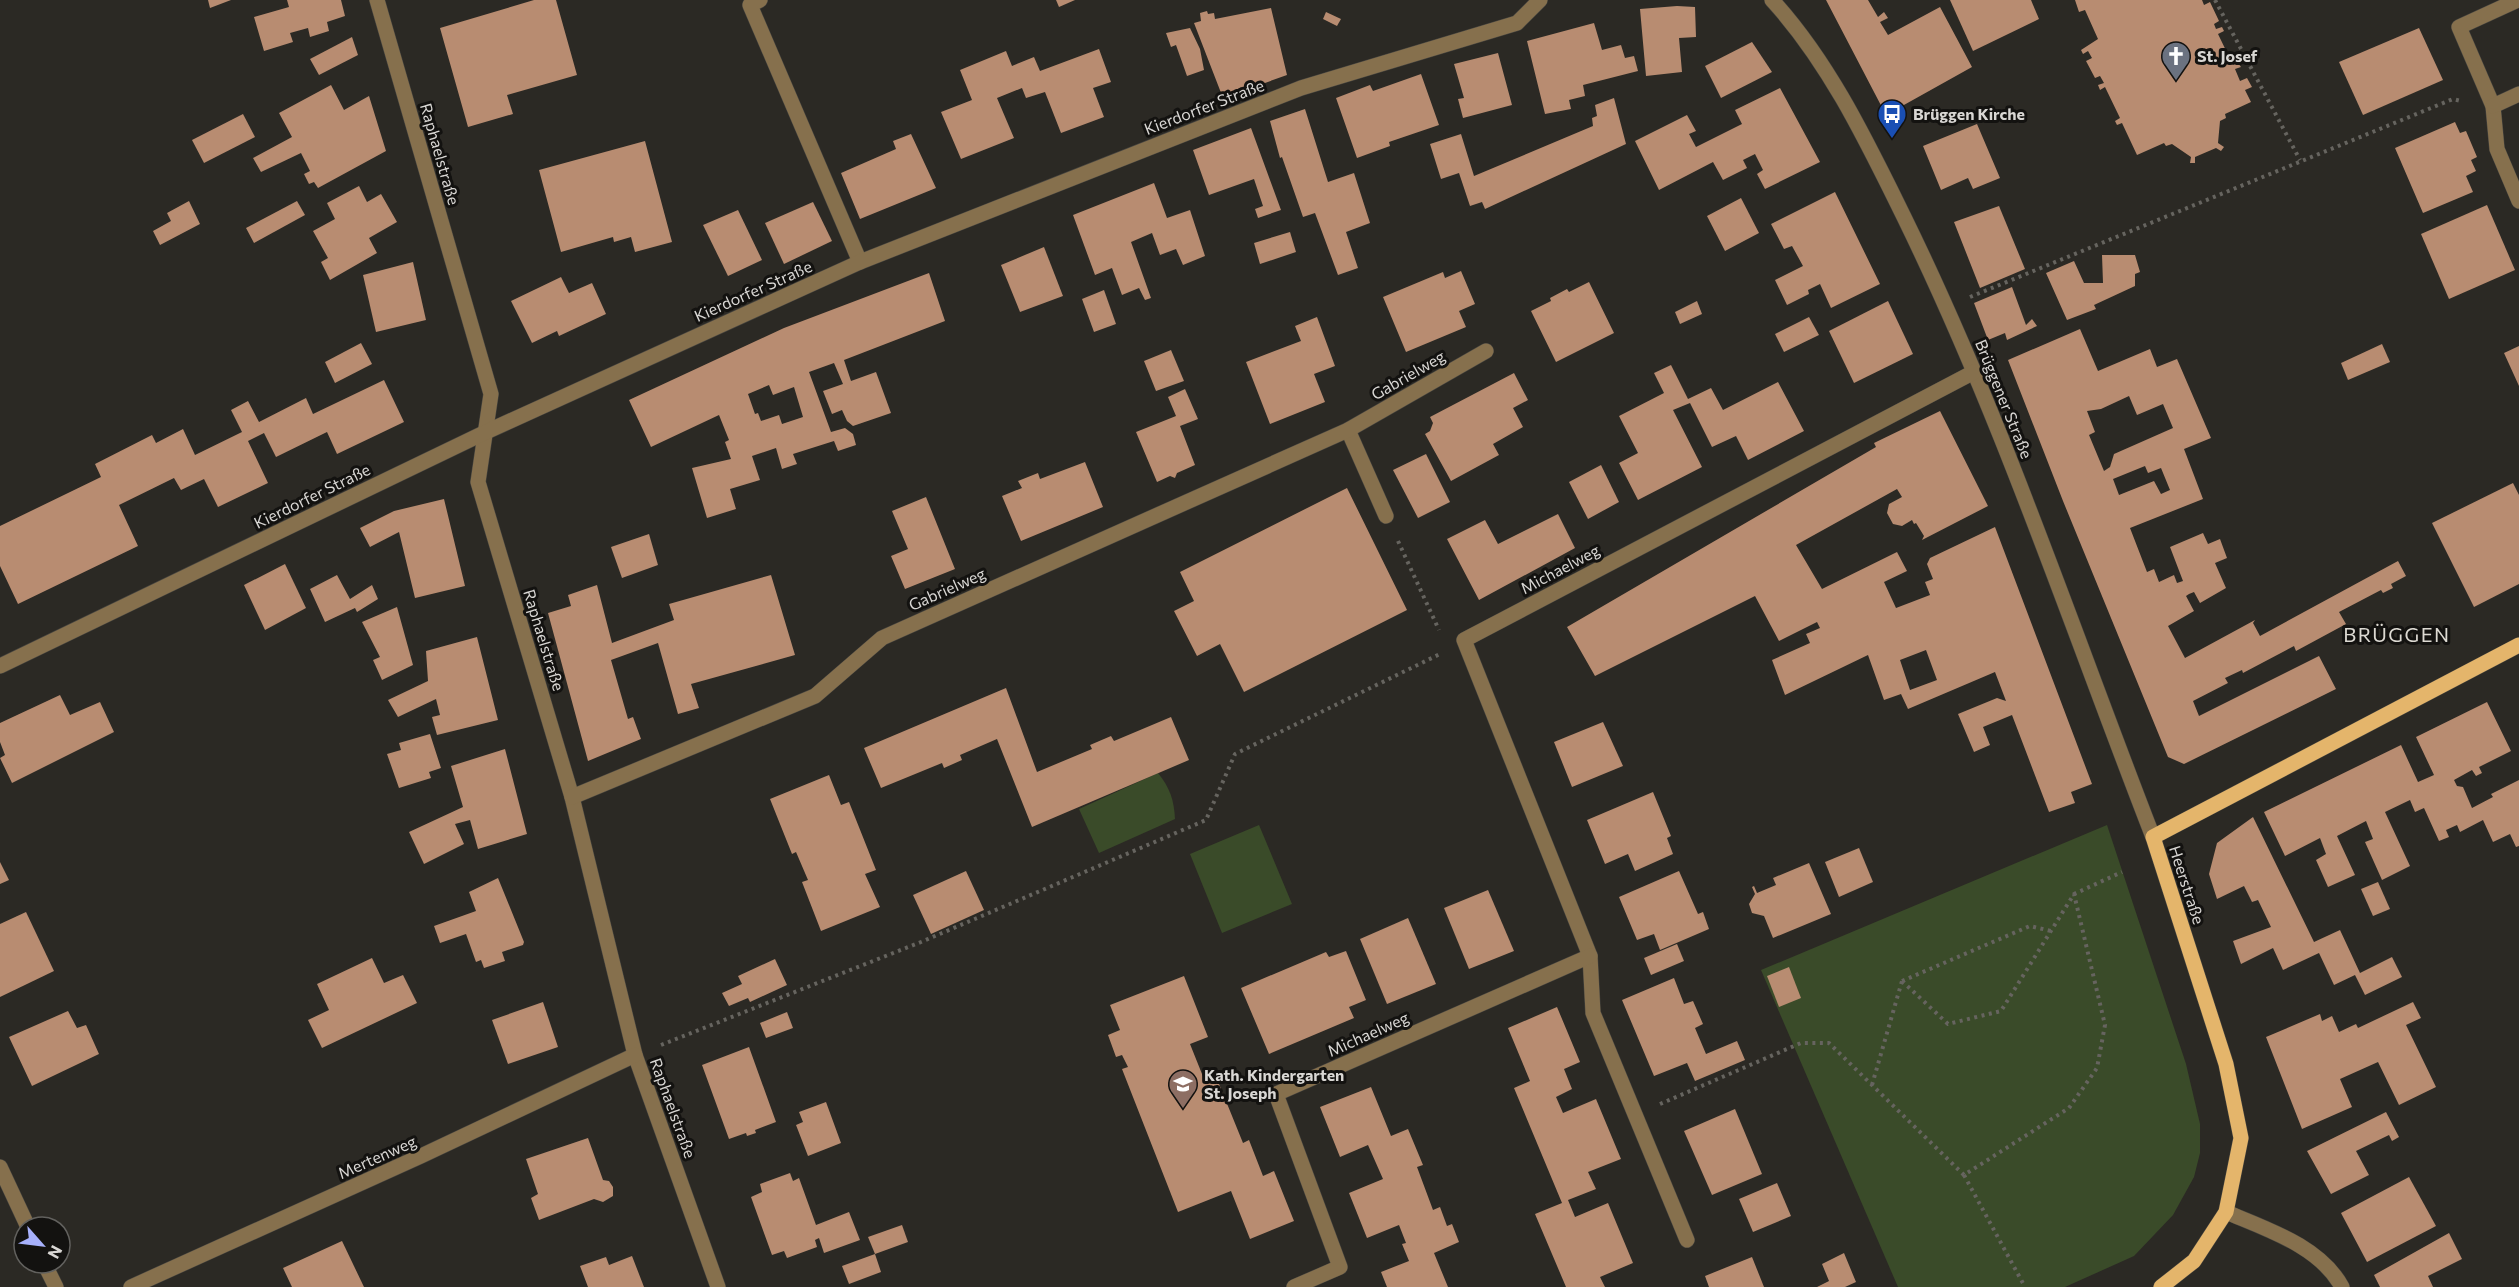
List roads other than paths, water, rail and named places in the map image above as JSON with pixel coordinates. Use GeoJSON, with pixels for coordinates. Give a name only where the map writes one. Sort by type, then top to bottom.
{"type":"FeatureCollection","features":[{"type":"Feature","properties":{"kind":"main road","name":"Heerstraße"},"geometry":{"type":"LineString","coordinates":[[2161,1287],[2194,1261],[2226,1212],[2241,1138],[2226,1064],[2153,837],[2519,645]]}},
{"type":"Feature","properties":{"kind":"street","name":"Raphaelstraße"},"geometry":{"type":"LineString","coordinates":[[376,0],[491,394],[478,482],[572,797],[635,1055],[718,1287]]}},
{"type":"Feature","properties":{"kind":"street"},"geometry":{"type":"LineString","coordinates":[[760,0],[750,5],[860,262]]}},
{"type":"Feature","properties":{"kind":"street","name":"Kierdorfer Straße"},"geometry":{"type":"LineString","coordinates":[[0,666],[486,432],[860,262],[1301,88],[1517,23],[1540,0]]}},
{"type":"Feature","properties":{"kind":"street","name":"Brüggener Straße"},"geometry":{"type":"LineString","coordinates":[[1772,0],[1802,32],[1864,139],[1947,306],[2057,583],[2153,837]]}},
{"type":"Feature","properties":{"kind":"street"},"geometry":{"type":"LineString","coordinates":[[2518,0],[2459,27],[2493,106],[2497,149],[2519,201]]}},
{"type":"Feature","properties":{"kind":"street"},"geometry":{"type":"LineString","coordinates":[[2493,106],[2519,94]]}},
{"type":"Feature","properties":{"kind":"street","name":"Gabrielweg"},"geometry":{"type":"LineString","coordinates":[[572,797],[815,696],[882,638],[1348,430],[1486,351]]}},
{"type":"Feature","properties":{"kind":"street","name":"Michaelweg"},"geometry":{"type":"LineString","coordinates":[[1294,1287],[1340,1268],[1276,1094],[1590,956],[1464,640],[1974,372]]}},
{"type":"Feature","properties":{"kind":"street"},"geometry":{"type":"LineString","coordinates":[[1348,430],[1386,516]]}},
{"type":"Feature","properties":{"kind":"street"},"geometry":{"type":"LineString","coordinates":[[1590,956],[1593,1013],[1687,1240]]}},
{"type":"Feature","properties":{"kind":"street","name":"Mertenweg"},"geometry":{"type":"LineString","coordinates":[[131,1287],[421,1156],[635,1055]]}},
{"type":"Feature","properties":{"kind":"street"},"geometry":{"type":"LineString","coordinates":[[0,1167],[22,1215]]}},
{"type":"Feature","properties":{"kind":"street"},"geometry":{"type":"LineString","coordinates":[[2226,1212],[2290,1239],[2335,1274],[2342,1287]]}},
{"type":"Feature","properties":{"kind":"place","name":"St. Josef"},"geometry":{"type":"Point","coordinates":[2176,82]}},
{"type":"Feature","properties":{"kind":"place","name":"Brüggen Kirche"},"geometry":{"type":"Point","coordinates":[1892,140]}},
{"type":"Feature","properties":{"kind":"place","name":"Kath. Kindergarten St. Joseph"},"geometry":{"type":"Point","coordinates":[1183,1110]}},
{"type":"Feature","properties":{"kind":"district","name":"BRÜGGEN"},"geometry":{"type":"Point","coordinates":[2397,635]}}]}
